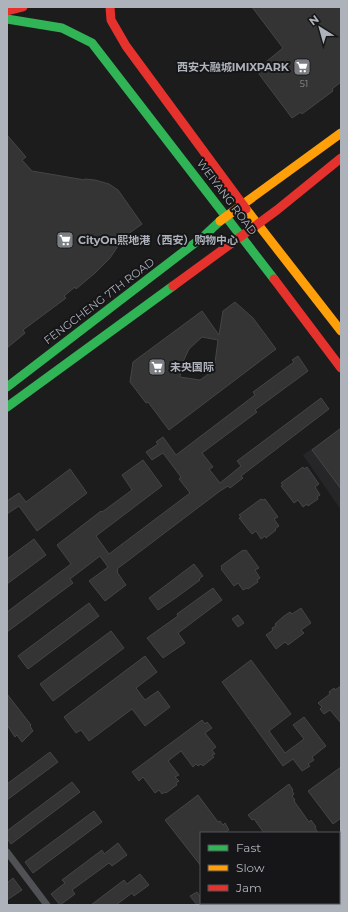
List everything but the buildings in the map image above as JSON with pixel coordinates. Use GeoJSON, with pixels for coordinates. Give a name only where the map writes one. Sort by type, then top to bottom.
{"type":"FeatureCollection","features":[{"type":"Feature","properties":{"kind":"main road"},"geometry":{"type":"LineString","coordinates":[[7,12],[23,7]]}},
{"type":"Feature","properties":{"kind":"main road","name":"WEIYANG ROAD"},"geometry":{"type":"LineString","coordinates":[[110,7],[111,20],[126,46],[242,204],[341,331]]}},
{"type":"Feature","properties":{"kind":"main road","name":"WEIYANG ROAD"},"geometry":{"type":"LineString","coordinates":[[7,20],[62,28],[92,43],[256,254],[341,368]]}},
{"type":"Feature","properties":{"kind":"main road","name":"FENGCHENG 7TH ROAD"},"geometry":{"type":"LineString","coordinates":[[7,387],[204,236],[226,216],[341,133]]}},
{"type":"Feature","properties":{"kind":"main road"},"geometry":{"type":"LineString","coordinates":[[7,408],[241,236],[341,158]]}},
{"type":"Feature","properties":{"kind":"street"},"geometry":{"type":"LineString","coordinates":[[7,852],[47,905]]}},
{"type":"Feature","properties":{"kind":"shaded area"},"geometry":{"type":"Polygon","coordinates":[[[341,428],[341,510],[303,455],[341,428]]]}},
{"type":"Feature","properties":{"kind":"traffic: fast"},"geometry":{"type":"LineString","coordinates":[[7,19],[62,28],[92,43],[274,279]]}},
{"type":"Feature","properties":{"kind":"traffic: fast"},"geometry":{"type":"LineString","coordinates":[[7,387],[204,236],[220,221]]}},
{"type":"Feature","properties":{"kind":"traffic: fast"},"geometry":{"type":"LineString","coordinates":[[7,407],[173,286]]}},
{"type":"Feature","properties":{"kind":"traffic: slow"},"geometry":{"type":"LineString","coordinates":[[220,221],[341,133]]}},
{"type":"Feature","properties":{"kind":"traffic: slow"},"geometry":{"type":"LineString","coordinates":[[246,209],[341,331]]}},
{"type":"Feature","properties":{"kind":"traffic: jam"},"geometry":{"type":"LineString","coordinates":[[7,11],[23,7]]}},
{"type":"Feature","properties":{"kind":"traffic: jam"},"geometry":{"type":"LineString","coordinates":[[110,7],[111,20],[126,46],[246,209]]}},
{"type":"Feature","properties":{"kind":"traffic: jam"},"geometry":{"type":"LineString","coordinates":[[173,286],[277,210],[341,158]]}},
{"type":"Feature","properties":{"kind":"traffic: jam"},"geometry":{"type":"LineString","coordinates":[[274,279],[341,368]]}},
{"type":"Feature","properties":{"kind":"place","name":"西安大融城IMIXPARK"},"geometry":{"type":"Point","coordinates":[302,67]}},
{"type":"Feature","properties":{"kind":"place","name":"CityOn熙地港（西安）购物中心"},"geometry":{"type":"Point","coordinates":[65,240]}},
{"type":"Feature","properties":{"kind":"place","name":"未央国际"},"geometry":{"type":"Point","coordinates":[157,367]}}]}
